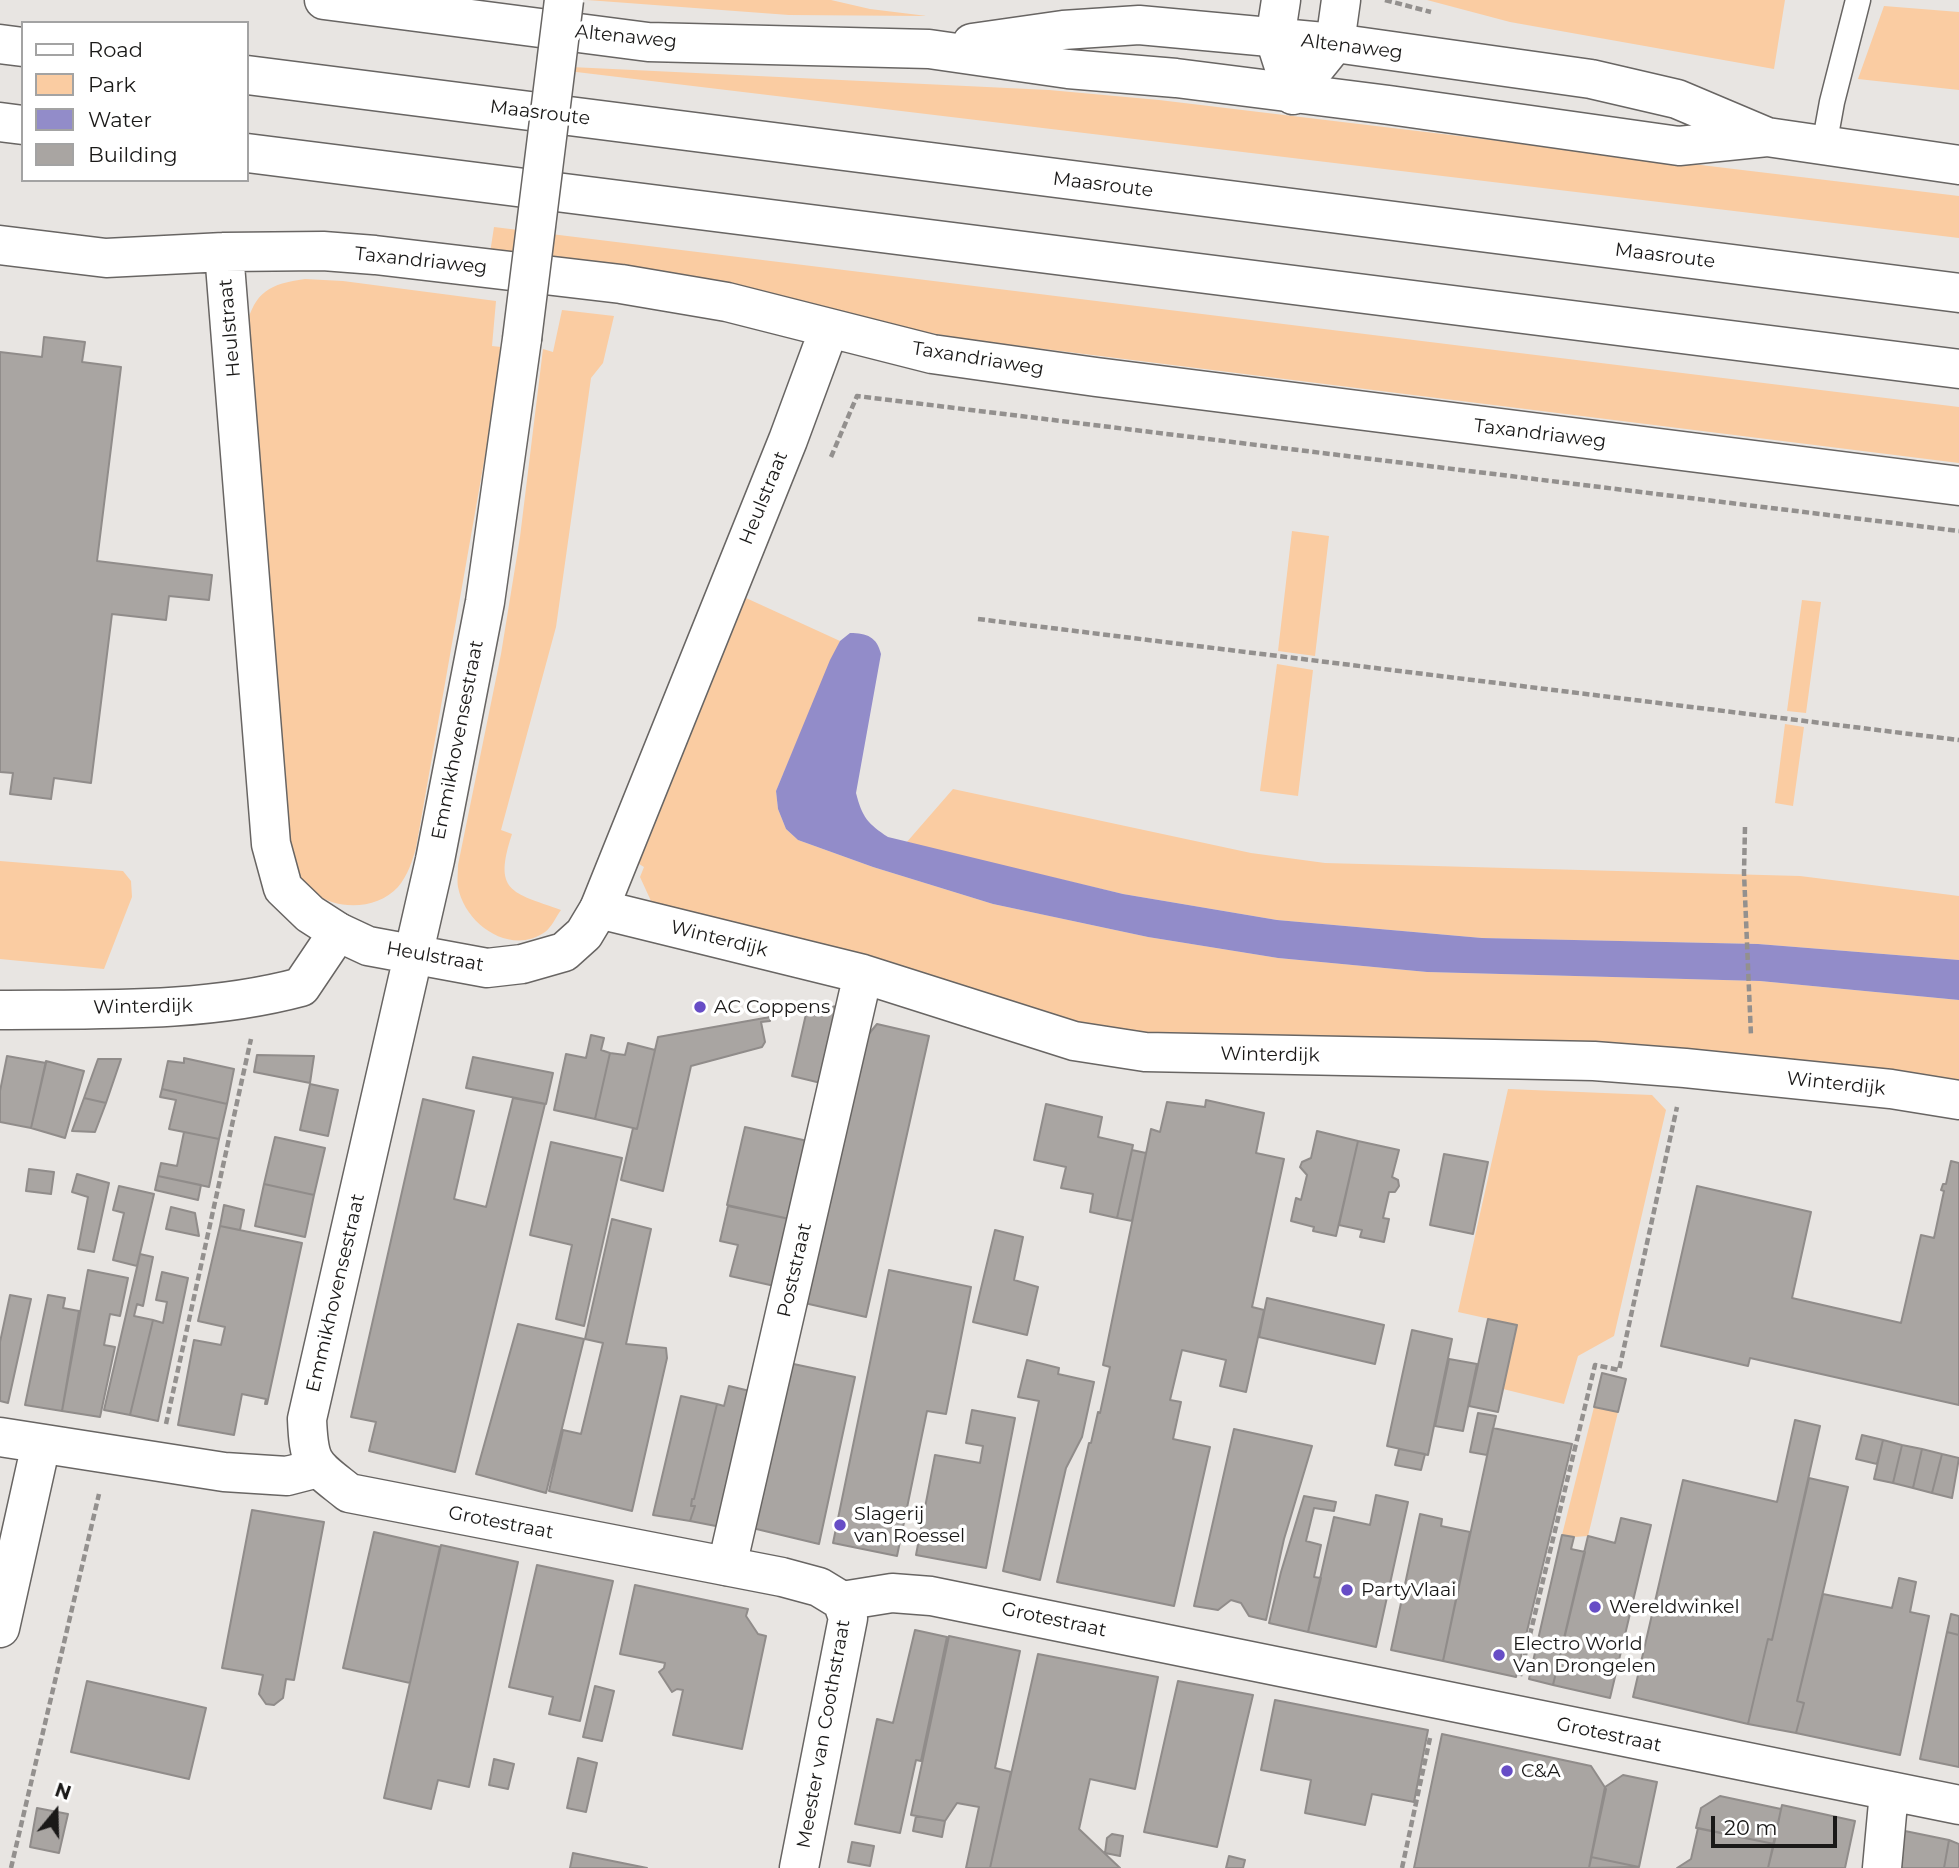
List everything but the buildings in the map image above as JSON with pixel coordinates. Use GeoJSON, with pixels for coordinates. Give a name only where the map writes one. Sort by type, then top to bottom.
{"type":"FeatureCollection","features":[{"type":"Feature","properties":{"kind":"main road","name":"Altenaweg"},"geometry":{"type":"LineString","coordinates":[[324,0],[648,42],[929,49],[1068,69],[1176,78],[1293,95],[1389,105],[1679,146],[1767,137]]}},
{"type":"Feature","properties":{"kind":"main road","name":"Emmikhovensestraat"},"geometry":{"type":"LineString","coordinates":[[318,1468],[308,1451],[307,1419],[415,955],[485,602],[522,339],[564,0]]}},
{"type":"Feature","properties":{"kind":"main road"},"geometry":{"type":"LineString","coordinates":[[1281,0],[1275,39],[1293,95]]}},
{"type":"Feature","properties":{"kind":"main road"},"geometry":{"type":"LineString","coordinates":[[1293,95],[1335,43],[1341,0]]}},
{"type":"Feature","properties":{"kind":"main road","name":"Altenaweg"},"geometry":{"type":"LineString","coordinates":[[929,49],[1063,30],[1139,25],[1335,43],[1591,79],[1676,99],[1767,137],[1959,164]]}},
{"type":"Feature","properties":{"kind":"main road"},"geometry":{"type":"LineString","coordinates":[[0,44],[21,47]]}},
{"type":"Feature","properties":{"kind":"main road","name":"Maasroute"},"geometry":{"type":"LineString","coordinates":[[248,75],[1959,293]]}},
{"type":"Feature","properties":{"kind":"main road"},"geometry":{"type":"LineString","coordinates":[[0,122],[21,125]]}},
{"type":"Feature","properties":{"kind":"main road"},"geometry":{"type":"LineString","coordinates":[[248,153],[1959,369]]}},
{"type":"Feature","properties":{"kind":"main road","name":"Taxandriaweg"},"geometry":{"type":"LineString","coordinates":[[0,245],[106,258],[224,252],[323,251],[621,284],[727,302],[932,354],[1959,486]]}},
{"type":"Feature","properties":{"kind":"main road","name":"Heulstraat"},"geometry":{"type":"LineString","coordinates":[[224,252],[271,844],[283,888],[310,914],[338,932],[368,946],[487,968],[522,964],[564,952],[584,934],[599,909],[788,440],[829,329]]}},
{"type":"Feature","properties":{"kind":"main road","name":"Winterdijk"},"geometry":{"type":"LineString","coordinates":[[599,909],[863,974],[1074,1041],[1146,1052],[1594,1061],[1891,1089],[1959,1100]]}},
{"type":"Feature","properties":{"kind":"main road","name":"Winterdijk"},"geometry":{"type":"LineString","coordinates":[[0,1010],[204,1006],[260,998],[301,987],[338,932]]}},
{"type":"Feature","properties":{"kind":"main road","name":"Poststraat"},"geometry":{"type":"LineString","coordinates":[[727,1566],[863,974]]}},
{"type":"Feature","properties":{"kind":"main road"},"geometry":{"type":"LineString","coordinates":[[0,1437],[224,1472],[287,1476],[318,1468]]}},
{"type":"Feature","properties":{"kind":"main road"},"geometry":{"type":"LineString","coordinates":[[0,1629],[41,1444]]}},
{"type":"Feature","properties":{"kind":"main road","name":"Grotestraat"},"geometry":{"type":"LineString","coordinates":[[318,1468],[349,1493],[727,1566],[819,1587],[842,1601],[892,1592],[931,1596],[1511,1714],[1684,1761],[1959,1805]]}},
{"type":"Feature","properties":{"kind":"main road","name":"Meester van Coothstraat"},"geometry":{"type":"LineString","coordinates":[[800,1868],[848,1618],[842,1601]]}},
{"type":"Feature","properties":{"kind":"main road"},"geometry":{"type":"LineString","coordinates":[[1882,1868],[1889,1792]]}},
{"type":"Feature","properties":{"kind":"lane"},"geometry":{"type":"LineString","coordinates":[[1824,146],[1832,102],[1858,0]]}},
{"type":"Feature","properties":{"kind":"path"},"geometry":{"type":"LineString","coordinates":[[831,457],[857,396],[1959,531]]}},
{"type":"Feature","properties":{"kind":"path"},"geometry":{"type":"LineString","coordinates":[[978,619],[1959,740]]}},
{"type":"Feature","properties":{"kind":"path"},"geometry":{"type":"LineString","coordinates":[[1745,827],[1751,1016]]}},
{"type":"Feature","properties":{"kind":"path"},"geometry":{"type":"LineString","coordinates":[[158,1462],[260,998]]}},
{"type":"Feature","properties":{"kind":"path"},"geometry":{"type":"LineString","coordinates":[[1511,1714],[1595,1365],[1619,1370],[1685,1068]]}},
{"type":"Feature","properties":{"kind":"path"},"geometry":{"type":"LineString","coordinates":[[11,1868],[108,1454]]}},
{"type":"Feature","properties":{"kind":"path"},"geometry":{"type":"LineString","coordinates":[[1402,1868],[1438,1699]]}},
{"type":"Feature","properties":{"kind":"green space"},"geometry":{"type":"Polygon","coordinates":[[[587,0],[831,0],[870,9],[927,16],[789,15],[587,0]]]}},
{"type":"Feature","properties":{"kind":"green space"},"geometry":{"type":"Polygon","coordinates":[[[1427,0],[1785,0],[1774,69],[1510,22],[1427,0]]]}},
{"type":"Feature","properties":{"kind":"green space"},"geometry":{"type":"Polygon","coordinates":[[[1884,6],[1959,12],[1959,90],[1858,79],[1884,6]]]}},
{"type":"Feature","properties":{"kind":"green space"},"geometry":{"type":"Polygon","coordinates":[[[571,67],[1049,90],[1159,100],[1959,196],[1959,238],[568,71],[571,67]]]}},
{"type":"Feature","properties":{"kind":"green space"},"geometry":{"type":"Polygon","coordinates":[[[494,227],[1959,407],[1959,463],[964,339],[490,253],[494,227]]]}},
{"type":"Feature","properties":{"kind":"green space"},"geometry":{"type":"Polygon","coordinates":[[[305,279],[343,281],[496,301],[492,346],[501,347],[488,439],[416,848],[407,873],[398,887],[389,895],[368,904],[345,905],[323,898],[313,892],[298,876],[288,857],[246,327],[254,305],[266,291],[305,279]]]}},
{"type":"Feature","properties":{"kind":"green space"},"geometry":{"type":"Polygon","coordinates":[[[562,310],[614,316],[603,363],[591,378],[556,627],[501,830],[512,834],[505,868],[506,879],[511,887],[530,899],[561,910],[545,932],[532,939],[518,940],[491,933],[470,913],[462,901],[458,887],[458,865],[501,654],[520,537],[543,349],[553,352],[562,310]]]}},
{"type":"Feature","properties":{"kind":"green space"},"geometry":{"type":"Polygon","coordinates":[[[1292,531],[1329,536],[1315,656],[1278,651],[1292,531]]]}},
{"type":"Feature","properties":{"kind":"green space"},"geometry":{"type":"Polygon","coordinates":[[[746,598],[840,641],[776,791],[778,809],[786,829],[798,840],[873,867],[993,904],[1148,937],[1278,958],[1427,972],[1760,981],[1959,1000],[1959,1088],[1080,1031],[668,909],[651,901],[640,877],[644,867],[639,864],[746,598]]]}},
{"type":"Feature","properties":{"kind":"green space"},"geometry":{"type":"Polygon","coordinates":[[[1802,600],[1821,602],[1806,713],[1787,711],[1802,600]]]}},
{"type":"Feature","properties":{"kind":"green space"},"geometry":{"type":"Polygon","coordinates":[[[1277,664],[1313,670],[1298,796],[1260,791],[1277,664]]]}},
{"type":"Feature","properties":{"kind":"green space"},"geometry":{"type":"Polygon","coordinates":[[[1785,724],[1804,727],[1793,806],[1775,803],[1785,724]]]}},
{"type":"Feature","properties":{"kind":"green space"},"geometry":{"type":"Polygon","coordinates":[[[953,789],[1251,853],[1325,863],[1800,876],[1959,896],[1959,960],[1758,944],[1482,938],[1277,920],[1123,894],[906,843],[953,789]]]}},
{"type":"Feature","properties":{"kind":"green space"},"geometry":{"type":"Polygon","coordinates":[[[0,861],[123,871],[131,881],[132,897],[104,969],[0,959],[0,861]]]}},
{"type":"Feature","properties":{"kind":"green space"},"geometry":{"type":"Polygon","coordinates":[[[1508,1089],[1652,1095],[1666,1110],[1614,1336],[1578,1356],[1564,1404],[1503,1389],[1517,1325],[1458,1312],[1508,1089]]]}},
{"type":"Feature","properties":{"kind":"green space"},"geometry":{"type":"Polygon","coordinates":[[[1594,1407],[1618,1412],[1588,1536],[1562,1535],[1594,1407]]]}},
{"type":"Feature","properties":{"kind":"water"},"geometry":{"type":"Polygon","coordinates":[[[850,633],[870,637],[881,654],[856,793],[867,819],[888,837],[1123,894],[1277,920],[1482,938],[1758,944],[1959,960],[1959,1000],[1760,981],[1427,972],[1278,958],[1148,937],[993,904],[873,867],[798,840],[786,829],[778,809],[776,791],[830,660],[840,641],[850,633]]]}},
{"type":"Feature","properties":{"kind":"place","name":"AC Coppens"},"geometry":{"type":"Point","coordinates":[700,1007]}},
{"type":"Feature","properties":{"kind":"place","name":"Slagerij van Roessel"},"geometry":{"type":"Point","coordinates":[840,1525]}},
{"type":"Feature","properties":{"kind":"place","name":"PartyVlaai"},"geometry":{"type":"Point","coordinates":[1347,1590]}},
{"type":"Feature","properties":{"kind":"place","name":"Wereldwinkel"},"geometry":{"type":"Point","coordinates":[1595,1607]}},
{"type":"Feature","properties":{"kind":"place","name":"Electro World Van Drongelen"},"geometry":{"type":"Point","coordinates":[1499,1655]}},
{"type":"Feature","properties":{"kind":"place","name":"C&A"},"geometry":{"type":"Point","coordinates":[1507,1771]}}]}
